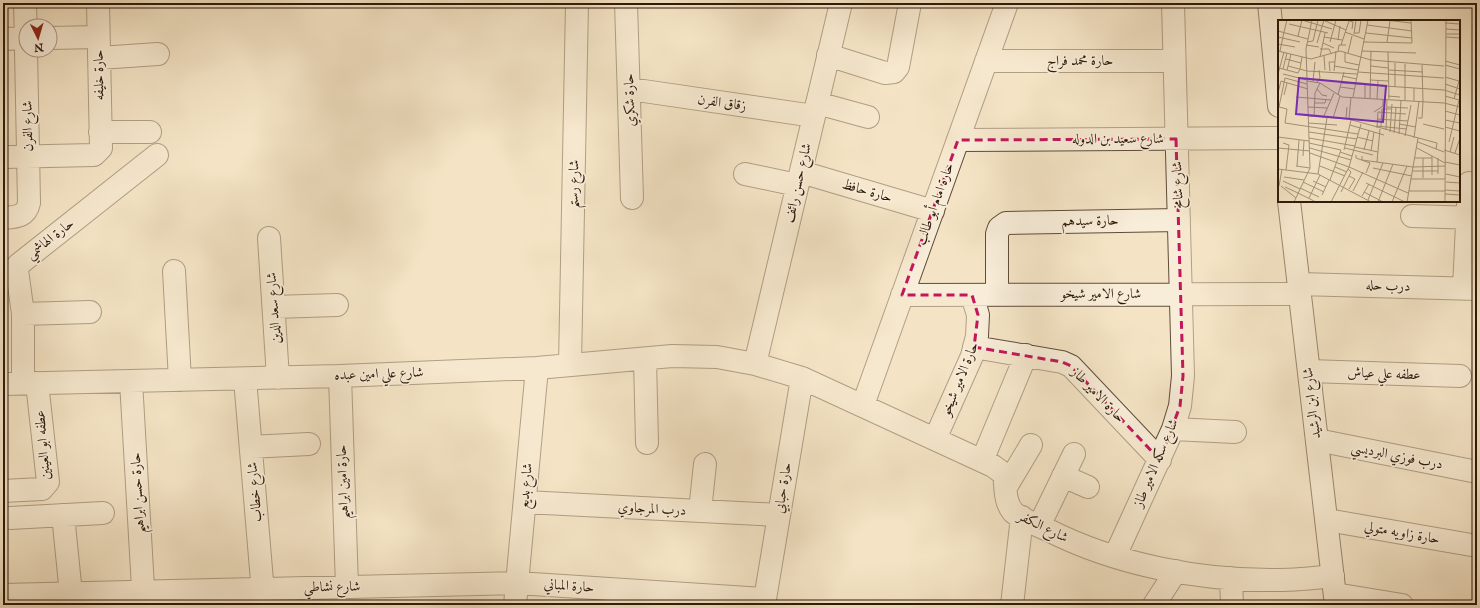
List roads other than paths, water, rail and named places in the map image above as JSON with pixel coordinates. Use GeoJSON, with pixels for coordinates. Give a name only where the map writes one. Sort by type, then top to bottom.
{"type":"FeatureCollection","features":[{"type":"Feature","properties":{"kind":"street"},"geometry":{"type":"LineString","coordinates":[[25,3],[25,18]]}},
{"type":"Feature","properties":{"kind":"street","name":"حارة خليفه"},"geometry":{"type":"LineString","coordinates":[[98,3],[100,140]]}},
{"type":"Feature","properties":{"kind":"street","name":"شارع رستم"},"geometry":{"type":"LineString","coordinates":[[570,365],[577,3]]}},
{"type":"Feature","properties":{"kind":"street","name":"حارة شكري"},"geometry":{"type":"LineString","coordinates":[[626,3],[630,89],[632,198]]}},
{"type":"Feature","properties":{"kind":"street","name":"شارع حسن رائف"},"geometry":{"type":"LineString","coordinates":[[755,364],[841,3]]}},
{"type":"Feature","properties":{"kind":"street"},"geometry":{"type":"LineString","coordinates":[[828,55],[886,73],[894,72],[898,67],[910,3]]}},
{"type":"Feature","properties":{"kind":"street","name":"حارة امام أبو طالب"},"geometry":{"type":"LineString","coordinates":[[863,405],[1007,3]]}},
{"type":"Feature","properties":{"kind":"street","name":"شارع شامخ"},"geometry":{"type":"LineString","coordinates":[[1173,3],[1181,294]]}},
{"type":"Feature","properties":{"kind":"street"},"geometry":{"type":"LineString","coordinates":[[1269,3],[1278,96]]}},
{"type":"Feature","properties":{"kind":"street"},"geometry":{"type":"LineString","coordinates":[[3,39],[18,38]]}},
{"type":"Feature","properties":{"kind":"street"},"geometry":{"type":"LineString","coordinates":[[58,39],[99,47],[158,54]]}},
{"type":"Feature","properties":{"kind":"street","name":"شارع الفرن"},"geometry":{"type":"LineString","coordinates":[[3,218],[20,216],[28,208],[29,203],[26,58]]}},
{"type":"Feature","properties":{"kind":"street","name":"حارة محمد فراج"},"geometry":{"type":"LineString","coordinates":[[986,61],[1174,61]]}},
{"type":"Feature","properties":{"kind":"street","name":"زقاق الفرن"},"geometry":{"type":"LineString","coordinates":[[630,89],[868,117]]}},
{"type":"Feature","properties":{"kind":"street"},"geometry":{"type":"LineString","coordinates":[[3,157],[94,155],[100,140],[150,132]]}},
{"type":"Feature","properties":{"kind":"street","name":"شارع سعيد بن الدوله"},"geometry":{"type":"LineString","coordinates":[[958,140],[1278,138]]}},
{"type":"Feature","properties":{"kind":"street","name":"حارة الهاشمي"},"geometry":{"type":"LineString","coordinates":[[21,383],[23,314],[17,270],[20,263],[157,155]]}},
{"type":"Feature","properties":{"kind":"street","name":"حارة حافظ"},"geometry":{"type":"LineString","coordinates":[[745,174],[799,178],[933,210]]}},
{"type":"Feature","properties":{"kind":"street"},"geometry":{"type":"LineString","coordinates":[[1469,184],[1472,218],[1471,288]]}},
{"type":"Feature","properties":{"kind":"street","name":"شارع ابن الرشيد"},"geometry":{"type":"LineString","coordinates":[[1289,202],[1335,592]]}},
{"type":"Feature","properties":{"kind":"street"},"geometry":{"type":"LineString","coordinates":[[1412,216],[1472,218]]}},
{"type":"Feature","properties":{"kind":"street","name":"حارة سيدهم"},"geometry":{"type":"LineString","coordinates":[[997,294],[997,234],[1002,225],[1011,222],[1179,220]]}},
{"type":"Feature","properties":{"kind":"street","name":"شارع سعد الدين"},"geometry":{"type":"LineString","coordinates":[[269,238],[278,378]]}},
{"type":"Feature","properties":{"kind":"street"},"geometry":{"type":"LineString","coordinates":[[174,271],[180,380]]}},
{"type":"Feature","properties":{"kind":"street","name":"درب حله"},"geometry":{"type":"LineString","coordinates":[[1299,289],[1471,288]]}},
{"type":"Feature","properties":{"kind":"street","name":"شارع الامير شيخو"},"geometry":{"type":"LineString","coordinates":[[902,296],[997,294],[1181,294],[1299,289]]}},
{"type":"Feature","properties":{"kind":"street","name":"شارع سكه الامير طاز"},"geometry":{"type":"LineString","coordinates":[[1115,556],[1160,460],[1173,429],[1180,406],[1183,376],[1181,294]]}},
{"type":"Feature","properties":{"kind":"street","name":"حارة الامير شيخو"},"geometry":{"type":"LineString","coordinates":[[935,439],[972,356],[977,336],[978,315],[972,295]]}},
{"type":"Feature","properties":{"kind":"street"},"geometry":{"type":"LineString","coordinates":[[274,307],[337,305]]}},
{"type":"Feature","properties":{"kind":"street"},"geometry":{"type":"LineString","coordinates":[[23,314],[90,312]]}},
{"type":"Feature","properties":{"kind":"street","name":"حارة الامير طاز"},"geometry":{"type":"LineString","coordinates":[[974,347],[1062,362],[1071,366],[1160,460]]}},
{"type":"Feature","properties":{"kind":"street"},"geometry":{"type":"LineString","coordinates":[[982,461],[1026,355]]}},
{"type":"Feature","properties":{"kind":"street","name":"شارع علي امين عبده"},"geometry":{"type":"LineString","coordinates":[[21,383],[245,379],[537,368],[672,356],[717,357],[755,364]]}},
{"type":"Feature","properties":{"kind":"street"},"geometry":{"type":"LineString","coordinates":[[645,359],[647,443]]}},
{"type":"Feature","properties":{"kind":"street","name":"شارع الكفر"},"geometry":{"type":"LineString","coordinates":[[755,364],[802,378],[999,469],[1004,474],[1006,496],[1014,513],[1063,538],[1115,556],[1176,571],[1231,578],[1278,580],[1402,605]]}},
{"type":"Feature","properties":{"kind":"street","name":"شارع بديع"},"geometry":{"type":"LineString","coordinates":[[515,605],[537,368]]}},
{"type":"Feature","properties":{"kind":"street","name":"عطفه علي عياش"},"geometry":{"type":"LineString","coordinates":[[1308,371],[1460,376]]}},
{"type":"Feature","properties":{"kind":"street","name":"حارة امين ابراهيم"},"geometry":{"type":"LineString","coordinates":[[340,376],[346,587]]}},
{"type":"Feature","properties":{"kind":"street","name":"حارة حبابي"},"geometry":{"type":"LineString","coordinates":[[765,602],[802,378]]}},
{"type":"Feature","properties":{"kind":"street","name":"شارع خطاب"},"geometry":{"type":"LineString","coordinates":[[245,379],[263,597]]}},
{"type":"Feature","properties":{"kind":"street","name":"حارة حسن ابراهيم"},"geometry":{"type":"LineString","coordinates":[[131,381],[144,598]]}},
{"type":"Feature","properties":{"kind":"street","name":"عطفه ابو العينين"},"geometry":{"type":"LineString","coordinates":[[3,491],[42,489],[48,482],[21,383]]}},
{"type":"Feature","properties":{"kind":"street"},"geometry":{"type":"LineString","coordinates":[[1173,429],[1235,432]]}},
{"type":"Feature","properties":{"kind":"street","name":"درب فوزي البرديسي"},"geometry":{"type":"LineString","coordinates":[[1317,440],[1477,472]]}},
{"type":"Feature","properties":{"kind":"street"},"geometry":{"type":"LineString","coordinates":[[251,447],[309,444]]}},
{"type":"Feature","properties":{"kind":"street"},"geometry":{"type":"LineString","coordinates":[[1006,487],[1030,445]]}},
{"type":"Feature","properties":{"kind":"street"},"geometry":{"type":"LineString","coordinates":[[1012,605],[1030,521],[1063,476],[1074,454]]}},
{"type":"Feature","properties":{"kind":"street"},"geometry":{"type":"LineString","coordinates":[[700,511],[705,464]]}},
{"type":"Feature","properties":{"kind":"street"},"geometry":{"type":"LineString","coordinates":[[1063,476],[1088,487]]}},
{"type":"Feature","properties":{"kind":"street","name":"درب المرجاوي"},"geometry":{"type":"LineString","coordinates":[[525,502],[779,515]]}},
{"type":"Feature","properties":{"kind":"street"},"geometry":{"type":"LineString","coordinates":[[10,518],[103,513]]}},
{"type":"Feature","properties":{"kind":"street"},"geometry":{"type":"LineString","coordinates":[[63,515],[71,594]]}},
{"type":"Feature","properties":{"kind":"street","name":"حارة زاويه متولي"},"geometry":{"type":"LineString","coordinates":[[1327,520],[1477,546]]}},
{"type":"Feature","properties":{"kind":"street"},"geometry":{"type":"LineString","coordinates":[[1154,605],[1176,571]]}},
{"type":"Feature","properties":{"kind":"street"},"geometry":{"type":"LineString","coordinates":[[1231,578],[1232,605]]}},
{"type":"Feature","properties":{"kind":"street","name":"شارع نشاطي"},"geometry":{"type":"LineString","coordinates":[[3,595],[71,594],[144,598],[307,596],[346,587],[517,583]]}},
{"type":"Feature","properties":{"kind":"street","name":"حارة المباني"},"geometry":{"type":"LineString","coordinates":[[517,583],[765,602]]}}]}
